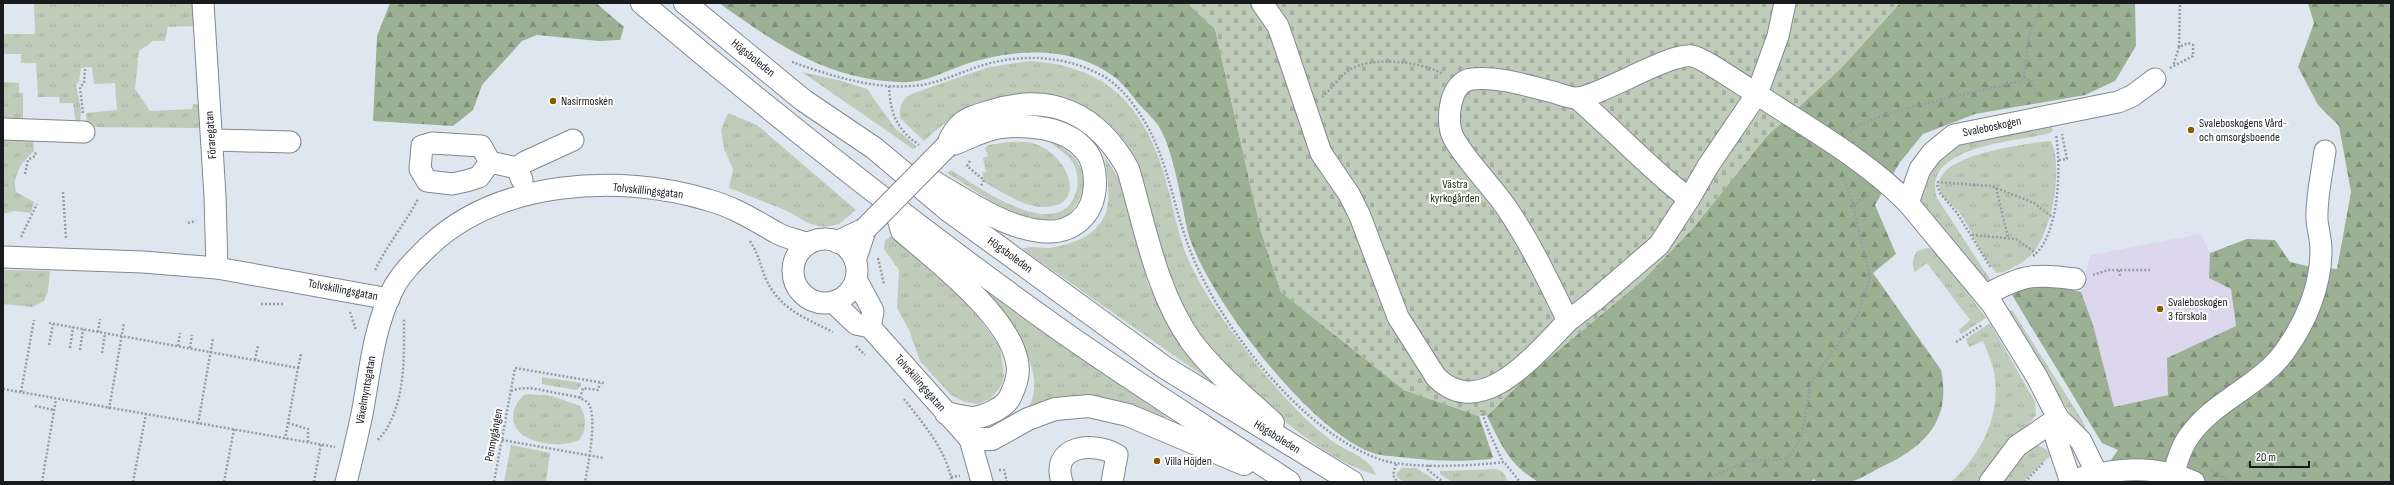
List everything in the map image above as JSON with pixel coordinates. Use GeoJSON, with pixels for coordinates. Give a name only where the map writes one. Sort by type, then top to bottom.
{"type":"FeatureCollection","features":[{"type":"Feature","properties":{"kind":"main road"},"geometry":{"type":"LineString","coordinates":[[642,3],[790,125],[895,208],[1048,322],[1287,482]]}},
{"type":"Feature","properties":{"kind":"main road","name":"Högsboleden"},"geometry":{"type":"LineString","coordinates":[[685,3],[803,100],[874,148],[948,210],[1158,362],[1312,459],[1352,482]]}},
{"type":"Feature","properties":{"kind":"main road"},"geometry":{"type":"LineString","coordinates":[[838,242],[865,230],[947,146],[954,128],[967,120],[1012,104],[1049,105],[1068,109],[1089,122],[1113,146],[1128,169],[1159,276],[1190,339],[1207,361],[1312,459]]}},
{"type":"Feature","properties":{"kind":"main road"},"geometry":{"type":"LineString","coordinates":[[874,148],[989,213],[1029,230],[1050,232],[1066,229],[1085,217],[1092,203],[1095,176],[1090,158],[1085,149],[1059,132],[1029,127],[1000,127],[985,130],[963,142],[947,146]]}},
{"type":"Feature","properties":{"kind":"main road"},"geometry":{"type":"LineString","coordinates":[[895,208],[902,231],[971,292],[1004,330],[1018,363],[1016,384],[1008,402],[995,410],[971,418],[946,413]]}},
{"type":"Feature","properties":{"kind":"main road"},"geometry":{"type":"LineString","coordinates":[[855,269],[865,230]]}},
{"type":"Feature","properties":{"kind":"main road"},"geometry":{"type":"LineString","coordinates":[[970,439],[992,439],[1028,419],[1055,409],[1089,406],[1128,415],[1287,482]]}},
{"type":"Feature","properties":{"kind":"street","name":"Föraregatan"},"geometry":{"type":"LineString","coordinates":[[203,3],[212,140],[217,268]]}},
{"type":"Feature","properties":{"kind":"street"},"geometry":{"type":"LineString","coordinates":[[1262,3],[1278,26],[1321,153],[1349,194],[1360,216],[1398,317],[1430,369],[1442,383],[1465,392],[1488,390],[1502,383],[1527,362],[1568,321],[1594,301],[1659,245],[1689,199],[1708,166],[1757,94],[1778,36],[1785,3]]}},
{"type":"Feature","properties":{"kind":"street"},"geometry":{"type":"LineString","coordinates":[[1577,98],[1603,91],[1674,59],[1692,56],[1702,60],[1757,94],[1839,148],[1890,184],[1994,291],[1999,315],[2037,377],[2058,418],[2081,441],[2083,479]]}},
{"type":"Feature","properties":{"kind":"street"},"geometry":{"type":"LineString","coordinates":[[1568,321],[1526,238],[1453,136],[1451,104],[1454,91],[1459,84],[1472,79],[1489,80],[1528,86],[1577,98],[1617,133],[1657,175],[1689,199]]}},
{"type":"Feature","properties":{"kind":"street","name":"Svaleboskogen"},"geometry":{"type":"LineString","coordinates":[[1908,203],[1920,169],[1932,153],[1950,138],[1973,130],[2045,126],[2118,102],[2132,96],[2155,79]]}},
{"type":"Feature","properties":{"kind":"street"},"geometry":{"type":"LineString","coordinates":[[3,129],[84,132]]}},
{"type":"Feature","properties":{"kind":"street"},"geometry":{"type":"LineString","coordinates":[[212,140],[290,142]]}},
{"type":"Feature","properties":{"kind":"street"},"geometry":{"type":"LineString","coordinates":[[518,168],[525,162],[573,140]]}},
{"type":"Feature","properties":{"kind":"street"},"geometry":{"type":"LineString","coordinates":[[490,162],[479,177],[452,184],[427,181],[420,169],[422,146],[432,143],[481,146],[490,162],[518,168]]}},
{"type":"Feature","properties":{"kind":"street"},"geometry":{"type":"LineString","coordinates":[[2172,478],[2186,442],[2202,421],[2276,363],[2291,343],[2303,323],[2313,298],[2319,275],[2321,250],[2317,220],[2325,151]]}},
{"type":"Feature","properties":{"kind":"street"},"geometry":{"type":"LineString","coordinates":[[518,168],[526,195]]}},
{"type":"Feature","properties":{"kind":"street","name":"Tolvskillingsgatan"},"geometry":{"type":"LineString","coordinates":[[3,257],[143,262],[217,268],[389,299],[398,281],[410,265],[442,235],[480,212],[505,201],[526,195],[565,188],[593,186],[636,188],[672,192],[724,205],[751,217],[778,233],[802,251]]}},
{"type":"Feature","properties":{"kind":"street"},"geometry":{"type":"LineString","coordinates":[[833,302],[856,324],[870,326],[873,311],[847,248],[838,242],[823,239],[802,251],[793,278],[800,292],[815,302],[833,302],[848,294],[855,269]]}},
{"type":"Feature","properties":{"kind":"street"},"geometry":{"type":"LineString","coordinates":[[1994,291],[2017,279],[2028,276],[2052,276],[2075,279]]}},
{"type":"Feature","properties":{"kind":"street","name":"Växelmyntsgatan"},"geometry":{"type":"LineString","coordinates":[[346,482],[344,448],[376,335],[389,299]]}},
{"type":"Feature","properties":{"kind":"street","name":"Tolvskillingsgatan"},"geometry":{"type":"LineString","coordinates":[[870,326],[970,439]]}},
{"type":"Feature","properties":{"kind":"street"},"geometry":{"type":"LineString","coordinates":[[2058,418],[2056,438],[2083,479]]}},
{"type":"Feature","properties":{"kind":"street"},"geometry":{"type":"LineString","coordinates":[[1990,482],[2017,446],[2058,418]]}},
{"type":"Feature","properties":{"kind":"street"},"geometry":{"type":"LineString","coordinates":[[970,439],[982,482]]}},
{"type":"Feature","properties":{"kind":"street"},"geometry":{"type":"LineString","coordinates":[[1062,482],[1060,468],[1063,460],[1077,448],[1089,447],[1117,455],[1112,482]]}},
{"type":"Feature","properties":{"kind":"street"},"geometry":{"type":"LineString","coordinates":[[2083,479],[2134,469],[2194,482]]}},
{"type":"Feature","properties":{"kind":"path"},"geometry":{"type":"LineString","coordinates":[[1701,482],[1746,461],[1779,460],[1790,456],[1802,435],[1810,387],[1816,375],[1857,317],[1870,278],[1853,206],[1841,170],[1839,148],[1853,128],[1861,123],[1909,108],[2020,81],[2024,77],[2028,39],[2041,3]]}},
{"type":"Feature","properties":{"kind":"path"},"geometry":{"type":"LineString","coordinates":[[2179,47],[2191,43],[2193,44],[2194,54],[2190,58],[2173,66],[2179,47],[2180,3]]}},
{"type":"Feature","properties":{"kind":"path"},"geometry":{"type":"LineString","coordinates":[[1324,96],[1349,70],[1375,62],[1401,63],[1420,66],[1440,73],[1459,84]]}},
{"type":"Feature","properties":{"kind":"path"},"geometry":{"type":"LineString","coordinates":[[84,132],[80,88],[84,83],[85,69]]}},
{"type":"Feature","properties":{"kind":"path"},"geometry":{"type":"LineString","coordinates":[[2024,77],[2031,81],[2036,89],[2045,126],[2062,133],[2067,133]]}},
{"type":"Feature","properties":{"kind":"path"},"geometry":{"type":"LineString","coordinates":[[2059,160],[2067,159],[2062,133]]}},
{"type":"Feature","properties":{"kind":"path"},"geometry":{"type":"LineString","coordinates":[[2029,259],[2036,253],[2045,239],[2052,217],[2059,181],[2057,138]]}},
{"type":"Feature","properties":{"kind":"path"},"geometry":{"type":"LineString","coordinates":[[25,174],[28,160],[36,153]]}},
{"type":"Feature","properties":{"kind":"path"},"geometry":{"type":"LineString","coordinates":[[970,161],[967,166],[984,180],[980,186],[986,189]]}},
{"type":"Feature","properties":{"kind":"path"},"geometry":{"type":"LineString","coordinates":[[1941,175],[1937,182],[1940,193],[1957,213],[1971,235],[1994,291]]}},
{"type":"Feature","properties":{"kind":"path"},"geometry":{"type":"LineString","coordinates":[[375,270],[386,247],[408,218],[427,181]]}},
{"type":"Feature","properties":{"kind":"path"},"geometry":{"type":"LineString","coordinates":[[1937,182],[1996,188],[2034,203],[2052,217]]}},
{"type":"Feature","properties":{"kind":"path"},"geometry":{"type":"LineString","coordinates":[[1996,188],[2008,237]]}},
{"type":"Feature","properties":{"kind":"path"},"geometry":{"type":"LineString","coordinates":[[63,192],[63,223],[66,234]]}},
{"type":"Feature","properties":{"kind":"path"},"geometry":{"type":"LineString","coordinates":[[21,240],[21,234],[37,204]]}},
{"type":"Feature","properties":{"kind":"path"},"geometry":{"type":"LineString","coordinates":[[1971,235],[2008,237],[2022,242],[2036,253]]}},
{"type":"Feature","properties":{"kind":"path"},"geometry":{"type":"LineString","coordinates":[[748,240],[758,253],[766,279],[784,304],[799,316],[836,333]]}},
{"type":"Feature","properties":{"kind":"path"},"geometry":{"type":"LineString","coordinates":[[2108,270],[2150,270]]}},
{"type":"Feature","properties":{"kind":"path"},"geometry":{"type":"LineString","coordinates":[[2119,270],[2120,276]]}},
{"type":"Feature","properties":{"kind":"path"},"geometry":{"type":"LineString","coordinates":[[261,304],[283,304]]}},
{"type":"Feature","properties":{"kind":"path"},"geometry":{"type":"LineString","coordinates":[[349,310],[352,316],[356,337]]}},
{"type":"Feature","properties":{"kind":"path"},"geometry":{"type":"LineString","coordinates":[[378,442],[388,427],[401,384],[405,349],[404,315]]}},
{"type":"Feature","properties":{"kind":"path"},"geometry":{"type":"LineString","coordinates":[[1956,342],[1999,315]]}},
{"type":"Feature","properties":{"kind":"path"},"geometry":{"type":"LineString","coordinates":[[98,332],[100,319]]}},
{"type":"Feature","properties":{"kind":"path"},"geometry":{"type":"LineString","coordinates":[[21,392],[34,320]]}},
{"type":"Feature","properties":{"kind":"path"},"geometry":{"type":"LineString","coordinates":[[49,323],[298,368]]}},
{"type":"Feature","properties":{"kind":"path"},"geometry":{"type":"LineString","coordinates":[[109,408],[124,323]]}},
{"type":"Feature","properties":{"kind":"path"},"geometry":{"type":"LineString","coordinates":[[49,345],[53,324]]}},
{"type":"Feature","properties":{"kind":"path"},"geometry":{"type":"LineString","coordinates":[[70,348],[73,327]]}},
{"type":"Feature","properties":{"kind":"path"},"geometry":{"type":"LineString","coordinates":[[80,350],[83,329]]}},
{"type":"Feature","properties":{"kind":"path"},"geometry":{"type":"LineString","coordinates":[[102,353],[105,333]]}},
{"type":"Feature","properties":{"kind":"path"},"geometry":{"type":"LineString","coordinates":[[178,346],[180,333]]}},
{"type":"Feature","properties":{"kind":"path"},"geometry":{"type":"LineString","coordinates":[[190,348],[192,335]]}},
{"type":"Feature","properties":{"kind":"path"},"geometry":{"type":"LineString","coordinates":[[198,424],[213,338]]}},
{"type":"Feature","properties":{"kind":"path"},"geometry":{"type":"LineString","coordinates":[[853,344],[869,358]]}},
{"type":"Feature","properties":{"kind":"path"},"geometry":{"type":"LineString","coordinates":[[255,360],[258,346]]}},
{"type":"Feature","properties":{"kind":"path"},"geometry":{"type":"LineString","coordinates":[[285,439],[301,354]]}},
{"type":"Feature","properties":{"kind":"path","name":"Pennygången"},"geometry":{"type":"LineString","coordinates":[[494,482],[515,368],[600,383]]}},
{"type":"Feature","properties":{"kind":"path"},"geometry":{"type":"LineString","coordinates":[[580,398],[583,388],[598,390],[600,383],[604,383]]}},
{"type":"Feature","properties":{"kind":"path"},"geometry":{"type":"LineString","coordinates":[[511,391],[522,387],[580,398],[587,403],[592,412],[590,456],[585,482]]}},
{"type":"Feature","properties":{"kind":"path"},"geometry":{"type":"LineString","coordinates":[[3,389],[198,424],[344,448]]}},
{"type":"Feature","properties":{"kind":"path"},"geometry":{"type":"LineString","coordinates":[[1477,392],[1489,432],[1504,462]]}},
{"type":"Feature","properties":{"kind":"path"},"geometry":{"type":"LineString","coordinates":[[901,394],[936,441],[950,468],[952,482]]}},
{"type":"Feature","properties":{"kind":"path"},"geometry":{"type":"LineString","coordinates":[[42,482],[56,399]]}},
{"type":"Feature","properties":{"kind":"path"},"geometry":{"type":"LineString","coordinates":[[35,406],[54,410]]}},
{"type":"Feature","properties":{"kind":"path"},"geometry":{"type":"LineString","coordinates":[[133,482],[146,414]]}},
{"type":"Feature","properties":{"kind":"path"},"geometry":{"type":"LineString","coordinates":[[288,423],[308,428],[308,442]]}},
{"type":"Feature","properties":{"kind":"path"},"geometry":{"type":"LineString","coordinates":[[224,482],[234,429]]}},
{"type":"Feature","properties":{"kind":"path"},"geometry":{"type":"LineString","coordinates":[[336,439],[344,448]]}},
{"type":"Feature","properties":{"kind":"path"},"geometry":{"type":"LineString","coordinates":[[502,440],[604,458]]}},
{"type":"Feature","properties":{"kind":"path"},"geometry":{"type":"LineString","coordinates":[[314,482],[321,444]]}},
{"type":"Feature","properties":{"kind":"path"},"geometry":{"type":"LineString","coordinates":[[1396,464],[1393,475],[1397,482]]}},
{"type":"Feature","properties":{"kind":"path"},"geometry":{"type":"LineString","coordinates":[[1429,465],[1428,470],[1443,482]]}},
{"type":"Feature","properties":{"kind":"path"},"geometry":{"type":"LineString","coordinates":[[1513,482],[1515,477]]}},
{"type":"Feature","properties":{"kind":"shaded area","name":"Svaleboskogen 3 förskola"},"geometry":{"type":"Polygon","coordinates":[[[2201,234],[2210,253],[2209,278],[2231,288],[2236,326],[2168,358],[2168,395],[2113,407],[2081,292],[2090,255],[2201,234]]]}},
{"type":"Feature","properties":{"kind":"green space"},"geometry":{"type":"Polygon","coordinates":[[[34,3],[193,3],[194,26],[168,27],[165,41],[153,41],[139,51],[135,89],[150,111],[192,109],[193,104],[201,105],[201,128],[87,127],[86,113],[117,110],[115,83],[94,84],[92,67],[81,68],[79,82],[76,84],[81,110],[80,126],[76,125],[73,103],[60,103],[59,97],[38,97],[36,63],[21,63],[21,54],[3,54],[3,34],[35,34],[34,3]]]}},
{"type":"Feature","properties":{"kind":"green space"},"geometry":{"type":"Polygon","coordinates":[[[390,3],[596,3],[624,27],[620,40],[599,41],[537,35],[522,41],[482,85],[473,110],[453,126],[373,121],[377,36],[390,3]]]}},
{"type":"Feature","properties":{"kind":"green space"},"geometry":{"type":"Polygon","coordinates":[[[719,3],[1187,3],[1215,29],[1261,231],[1281,292],[1404,390],[1479,416],[1493,457],[1491,459],[1468,461],[1446,461],[1385,456],[1370,452],[1345,438],[1319,418],[1292,391],[1266,361],[1220,298],[1203,268],[1189,237],[1172,160],[1162,132],[1158,125],[1128,90],[1117,79],[1100,68],[1083,60],[1064,55],[1024,53],[985,59],[966,64],[933,77],[916,81],[898,82],[871,79],[847,74],[802,56],[761,32],[719,3]]]}},
{"type":"Feature","properties":{"kind":"green space","name":"Västra kyrkogården"},"geometry":{"type":"Polygon","coordinates":[[[1187,3],[1900,3],[1841,68],[1766,137],[1694,227],[1644,279],[1524,379],[1487,416],[1479,416],[1404,390],[1281,292],[1261,231],[1215,29],[1187,3]]]}},
{"type":"Feature","properties":{"kind":"green space"},"geometry":{"type":"Polygon","coordinates":[[[1900,3],[2135,3],[2136,46],[2115,81],[2085,95],[1975,114],[1923,134],[1900,162],[1875,205],[1896,254],[1873,273],[1941,370],[1943,388],[1942,404],[1938,419],[1931,431],[1909,452],[1856,480],[1848,482],[1817,482],[1814,479],[1810,482],[1539,482],[1520,469],[1502,446],[1487,416],[1524,379],[1644,279],[1694,227],[1766,137],[1841,68],[1900,3]]]}},
{"type":"Feature","properties":{"kind":"green space"},"geometry":{"type":"Polygon","coordinates":[[[2308,3],[2391,3],[2391,482],[2096,482],[2118,450],[2102,443],[2012,295],[2018,289],[2035,285],[2055,286],[2081,292],[2093,325],[2114,407],[2168,395],[2167,358],[2236,326],[2231,289],[2209,278],[2210,253],[2247,239],[2275,240],[2290,262],[2311,267],[2337,269],[2351,192],[2339,126],[2318,105],[2298,67],[2314,23],[2308,3]]]}},
{"type":"Feature","properties":{"kind":"green space"},"geometry":{"type":"Polygon","coordinates":[[[1029,61],[1053,64],[1074,69],[1094,77],[1125,101],[1138,117],[1150,137],[1163,170],[1184,249],[1199,281],[1217,310],[1258,366],[1293,406],[1332,441],[1364,459],[1376,475],[1333,456],[1290,426],[1232,373],[1197,334],[1179,302],[1173,287],[1162,256],[1140,172],[1131,151],[1114,129],[1091,111],[1079,104],[1052,95],[1020,94],[1004,96],[976,105],[963,112],[950,120],[924,141],[900,118],[901,104],[911,94],[989,67],[1029,61]]]}},
{"type":"Feature","properties":{"kind":"green space"},"geometry":{"type":"Polygon","coordinates":[[[802,72],[842,81],[867,89],[895,128],[917,147],[913,149],[802,72]]]}},
{"type":"Feature","properties":{"kind":"green space"},"geometry":{"type":"Polygon","coordinates":[[[3,82],[19,83],[19,93],[23,93],[23,123],[3,122],[3,82]]]}},
{"type":"Feature","properties":{"kind":"green space"},"geometry":{"type":"Polygon","coordinates":[[[728,113],[757,125],[856,210],[839,224],[825,227],[810,224],[785,210],[729,188],[733,169],[724,149],[721,130],[728,113]]]}},
{"type":"Feature","properties":{"kind":"green space"},"geometry":{"type":"Polygon","coordinates":[[[2051,124],[2053,131],[2047,134],[1994,144],[1956,157],[1943,167],[1936,181],[1937,198],[1991,281],[1990,284],[1983,283],[1921,203],[1923,187],[1929,172],[1944,153],[1959,143],[1998,133],[2051,124]]]}},
{"type":"Feature","properties":{"kind":"green space"},"geometry":{"type":"Polygon","coordinates":[[[3,137],[33,139],[34,151],[22,164],[15,180],[16,192],[34,202],[31,213],[14,211],[3,214],[3,137]]]}},
{"type":"Feature","properties":{"kind":"green space"},"geometry":{"type":"Polygon","coordinates":[[[1047,139],[1057,143],[1066,150],[1080,166],[1083,174],[1084,183],[1079,200],[1066,217],[1039,221],[1005,210],[947,173],[951,170],[996,197],[1014,206],[1032,212],[1049,214],[1063,210],[1076,194],[1078,181],[1076,172],[1070,159],[1047,139]]]}},
{"type":"Feature","properties":{"kind":"green space"},"geometry":{"type":"Polygon","coordinates":[[[2051,141],[2054,152],[2056,180],[2052,210],[2043,237],[2030,256],[2010,269],[1997,273],[1982,253],[1962,216],[1942,194],[1940,190],[1941,178],[1949,168],[1964,160],[2001,149],[2051,141]]]}},
{"type":"Feature","properties":{"kind":"green space"},"geometry":{"type":"Polygon","coordinates":[[[1008,142],[1025,142],[1035,144],[1056,158],[1064,168],[1069,179],[1070,189],[1066,198],[1058,204],[1044,207],[1036,206],[1021,202],[984,182],[982,171],[986,173],[983,158],[988,156],[985,148],[989,145],[1008,142]]]}},
{"type":"Feature","properties":{"kind":"green space"},"geometry":{"type":"Polygon","coordinates":[[[1105,157],[1119,179],[1134,227],[1148,285],[1177,338],[1209,380],[1022,249],[1031,247],[1051,248],[1064,245],[1082,238],[1096,228],[1102,221],[1108,203],[1105,157]]]}},
{"type":"Feature","properties":{"kind":"green space"},"geometry":{"type":"Polygon","coordinates":[[[892,235],[939,276],[974,311],[1000,347],[1004,376],[1000,388],[990,399],[978,404],[965,402],[951,395],[920,361],[909,330],[897,308],[899,270],[884,249],[885,241],[892,235]]]}},
{"type":"Feature","properties":{"kind":"green space"},"geometry":{"type":"Polygon","coordinates":[[[1928,248],[1934,251],[1941,258],[1986,318],[1961,334],[1959,330],[1970,320],[1927,263],[1915,272],[1913,266],[1914,256],[1917,251],[1928,248]]]}},
{"type":"Feature","properties":{"kind":"green space"},"geometry":{"type":"Polygon","coordinates":[[[3,270],[50,271],[48,291],[44,301],[32,307],[3,304],[3,270]]]}},
{"type":"Feature","properties":{"kind":"green space"},"geometry":{"type":"Polygon","coordinates":[[[988,293],[1167,417],[1163,418],[1154,416],[1117,401],[1088,395],[1061,398],[1033,409],[1019,417],[1032,400],[1034,385],[1033,371],[1021,344],[1003,319],[984,298],[988,293]]]}},
{"type":"Feature","properties":{"kind":"green space"},"geometry":{"type":"Polygon","coordinates":[[[2012,310],[2082,420],[2087,431],[2086,434],[2083,434],[2007,312],[2012,310]]]}},
{"type":"Feature","properties":{"kind":"green space"},"geometry":{"type":"Polygon","coordinates":[[[1990,323],[2035,402],[2036,415],[1982,480],[1979,482],[1951,482],[1979,449],[1991,422],[1996,394],[1993,369],[1983,341],[1969,347],[1966,339],[1990,323]]]}},
{"type":"Feature","properties":{"kind":"green space"},"geometry":{"type":"Polygon","coordinates":[[[542,377],[581,383],[581,386],[576,390],[542,384],[542,377]]]}},
{"type":"Feature","properties":{"kind":"green space"},"geometry":{"type":"Polygon","coordinates":[[[526,394],[552,396],[580,406],[585,419],[585,428],[579,440],[570,443],[548,444],[526,437],[518,430],[514,422],[514,411],[518,401],[526,394]]]}},
{"type":"Feature","properties":{"kind":"green space"},"geometry":{"type":"Polygon","coordinates":[[[2035,444],[2046,449],[2051,455],[2023,482],[1999,482],[2019,453],[2035,444]]]}},
{"type":"Feature","properties":{"kind":"green space"},"geometry":{"type":"Polygon","coordinates":[[[511,445],[550,453],[546,482],[504,482],[511,445]]]}},
{"type":"Feature","properties":{"kind":"green space"},"geometry":{"type":"Polygon","coordinates":[[[1402,468],[1416,468],[1438,482],[1403,482],[1397,477],[1396,474],[1402,468]]]}},
{"type":"Feature","properties":{"kind":"green space"},"geometry":{"type":"Polygon","coordinates":[[[1496,469],[1503,472],[1508,482],[1452,482],[1440,474],[1440,471],[1496,469]]]}},
{"type":"Feature","properties":{"kind":"place","name":"Nasirmoskén"},"geometry":{"type":"Point","coordinates":[553,101]}},
{"type":"Feature","properties":{"kind":"place","name":"Svaleboskogens Vård- och omsorgsboende"},"geometry":{"type":"Point","coordinates":[2191,130]}},
{"type":"Feature","properties":{"kind":"place","name":"Svaleboskogen 3 förskola"},"geometry":{"type":"Point","coordinates":[2160,309]}},
{"type":"Feature","properties":{"kind":"place","name":"Villa Höjden"},"geometry":{"type":"Point","coordinates":[1157,461]}}]}
